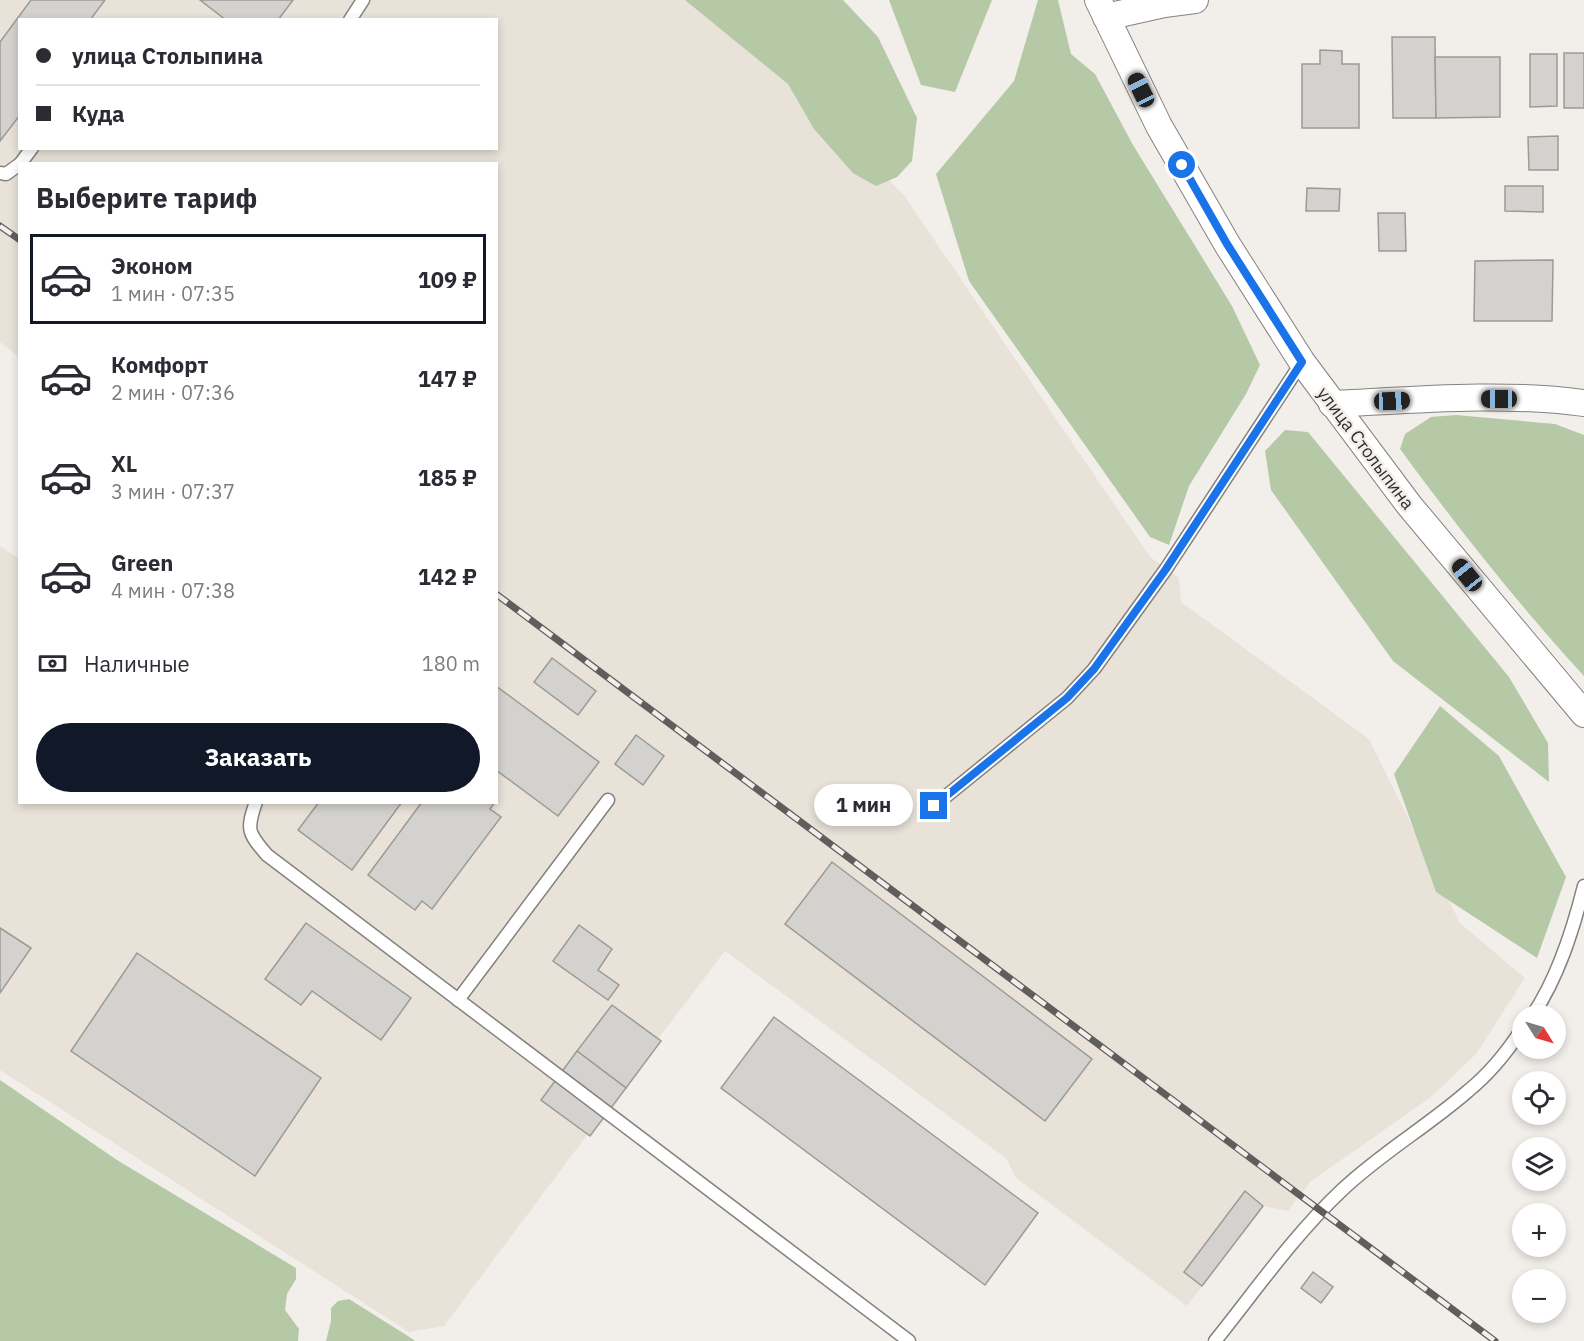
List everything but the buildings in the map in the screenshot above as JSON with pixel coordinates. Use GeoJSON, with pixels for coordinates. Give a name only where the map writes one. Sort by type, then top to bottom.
{"type":"FeatureCollection","features":[{"type":"Feature","properties":{"kind":"street"},"geometry":{"type":"LineString","coordinates":[[1102,8],[1195,0]]}},
{"type":"Feature","properties":{"kind":"street","name":"улица Столыпина"},"geometry":{"type":"LineString","coordinates":[[1102,8],[1159,126],[1227,244],[1302,362],[1416,514],[1584,714]]}},
{"type":"Feature","properties":{"kind":"street"},"geometry":{"type":"LineString","coordinates":[[1332,404],[1453,399],[1522,399],[1584,403]]}},
{"type":"Feature","properties":{"kind":"lane"},"geometry":{"type":"LineString","coordinates":[[351,18],[363,0]]}},
{"type":"Feature","properties":{"kind":"lane"},"geometry":{"type":"LineString","coordinates":[[0,173],[6,174],[18,165]]}},
{"type":"Feature","properties":{"kind":"lane"},"geometry":{"type":"LineString","coordinates":[[934,806],[1067,698],[1094,669],[1166,569],[1302,362]]}},
{"type":"Feature","properties":{"kind":"lane"},"geometry":{"type":"LineString","coordinates":[[458,1000],[608,800]]}},
{"type":"Feature","properties":{"kind":"lane"},"geometry":{"type":"LineString","coordinates":[[255,804],[248,823],[254,839],[267,855],[909,1341]]}},
{"type":"Feature","properties":{"kind":"lane"},"geometry":{"type":"LineString","coordinates":[[1540,1005],[1559,964],[1584,886]]}},
{"type":"Feature","properties":{"kind":"lane"},"geometry":{"type":"LineString","coordinates":[[1215,1341],[1290,1246],[1343,1189],[1401,1141],[1469,1091],[1512,1044]]}},
{"type":"Feature","properties":{"kind":"shaded area"},"geometry":{"type":"Polygon","coordinates":[[[0,0],[701,0],[903,194],[1150,557],[1179,578],[1181,602],[1369,739],[1460,923],[1525,978],[1476,1054],[1431,1097],[1310,1182],[1288,1211],[1263,1206],[1187,1306],[1015,1177],[1007,1159],[725,951],[658,1039],[661,1041],[590,1136],[587,1135],[444,1326],[409,1332],[0,1070],[0,546],[18,558],[18,804],[498,804],[498,162],[18,162],[18,356],[0,342],[0,0]]]}},
{"type":"Feature","properties":{"kind":"green space"},"geometry":{"type":"Polygon","coordinates":[[[685,0],[843,0],[878,37],[917,118],[912,161],[897,177],[876,186],[853,173],[814,129],[788,84],[685,0]]]}},
{"type":"Feature","properties":{"kind":"green space"},"geometry":{"type":"Polygon","coordinates":[[[889,0],[992,0],[955,92],[921,85],[889,0]]]}},
{"type":"Feature","properties":{"kind":"green space"},"geometry":{"type":"Polygon","coordinates":[[[1038,0],[1058,0],[1071,54],[1095,74],[1133,145],[1232,306],[1260,365],[1246,394],[1189,486],[1169,545],[1150,537],[969,281],[936,174],[1014,81],[1038,0]]]}},
{"type":"Feature","properties":{"kind":"green space"},"geometry":{"type":"Polygon","coordinates":[[[1456,415],[1555,424],[1584,435],[1584,676],[1489,565],[1400,449],[1405,434],[1431,417],[1456,415]]]}},
{"type":"Feature","properties":{"kind":"green space"},"geometry":{"type":"Polygon","coordinates":[[[1285,430],[1308,432],[1509,677],[1548,743],[1549,782],[1393,661],[1271,490],[1265,451],[1285,430]]]}},
{"type":"Feature","properties":{"kind":"green space"},"geometry":{"type":"Polygon","coordinates":[[[1440,706],[1499,756],[1566,877],[1537,958],[1436,892],[1394,774],[1440,706]]]}},
{"type":"Feature","properties":{"kind":"green space"},"geometry":{"type":"Polygon","coordinates":[[[0,1080],[117,1160],[296,1268],[296,1279],[287,1294],[285,1310],[299,1329],[298,1341],[0,1341],[0,1080]]]}},
{"type":"Feature","properties":{"kind":"green space"},"geometry":{"type":"Polygon","coordinates":[[[349,1299],[415,1341],[326,1341],[331,1321],[331,1308],[338,1301],[349,1299]]]}},
{"type":"Feature","properties":{"kind":"railway"},"geometry":{"type":"LineString","coordinates":[[0,226],[18,239]]}},
{"type":"Feature","properties":{"kind":"railway"},"geometry":{"type":"LineString","coordinates":[[498,595],[1495,1341]]}},
{"type":"Feature","properties":{"kind":"route"},"geometry":{"type":"LineString","coordinates":[[934,806],[1067,698],[1094,669],[1166,569],[1302,362],[1227,244],[1182,165]]}}]}
